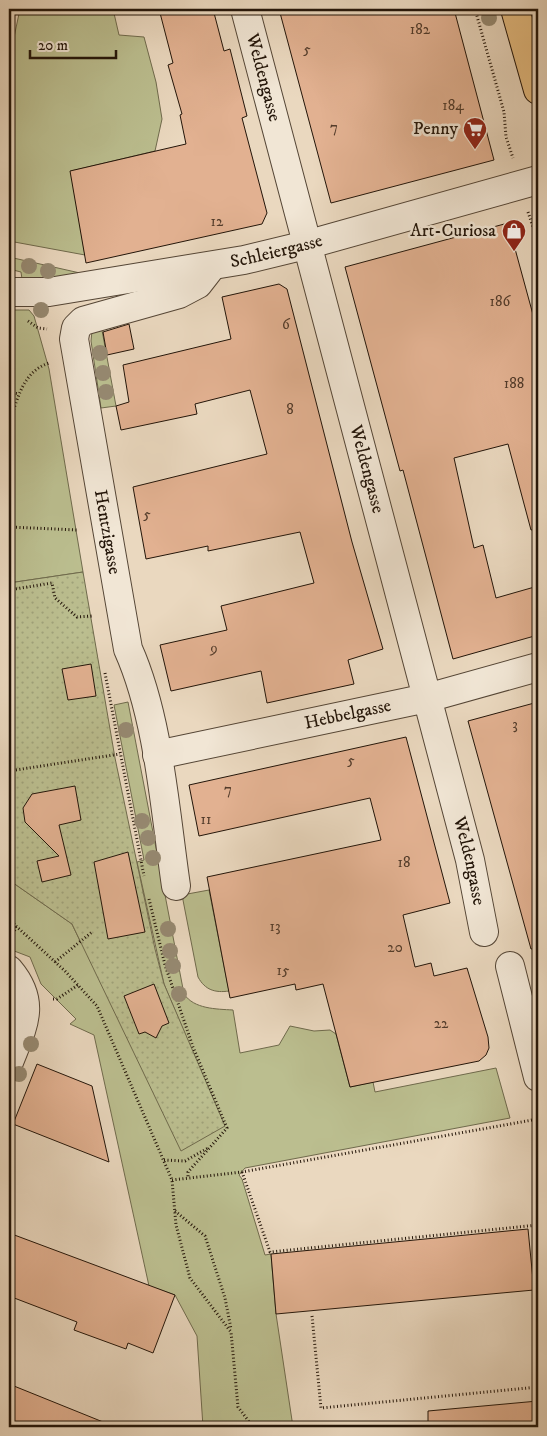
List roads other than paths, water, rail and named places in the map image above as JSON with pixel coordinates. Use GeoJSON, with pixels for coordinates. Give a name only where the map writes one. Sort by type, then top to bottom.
{"type":"FeatureCollection","features":[{"type":"Feature","properties":{"kind":"main road"},"geometry":{"type":"LineString","coordinates":[[516,9],[538,90]]}},
{"type":"Feature","properties":{"kind":"street","name":"Weldengasse"},"geometry":{"type":"LineString","coordinates":[[245,9],[470,860],[484,932]]}},
{"type":"Feature","properties":{"kind":"street","name":"Schleiergasse"},"geometry":{"type":"LineString","coordinates":[[9,292],[49,292],[212,266],[306,245],[529,182]]}},
{"type":"Feature","properties":{"kind":"street","name":"Hentzigasse"},"geometry":{"type":"LineString","coordinates":[[176,886],[156,755],[139,674],[128,649],[74,339],[76,328],[83,321],[179,294],[198,284],[212,266]]}},
{"type":"Feature","properties":{"kind":"street","name":"Hebbelgasse"},"geometry":{"type":"LineString","coordinates":[[156,755],[427,698],[538,667]]}},
{"type":"Feature","properties":{"kind":"street"},"geometry":{"type":"LineString","coordinates":[[510,966],[538,1077]]}},
{"type":"Feature","properties":{"kind":"street"},"geometry":{"type":"LineString","coordinates":[[9,970],[21,985],[25,996],[26,1013],[9,1062]]}},
{"type":"Feature","properties":{"kind":"place","name":"Penny"},"geometry":{"type":"Point","coordinates":[475,150]}},
{"type":"Feature","properties":{"kind":"place","name":"Art-Curiosa"},"geometry":{"type":"Point","coordinates":[514,252]}}]}
